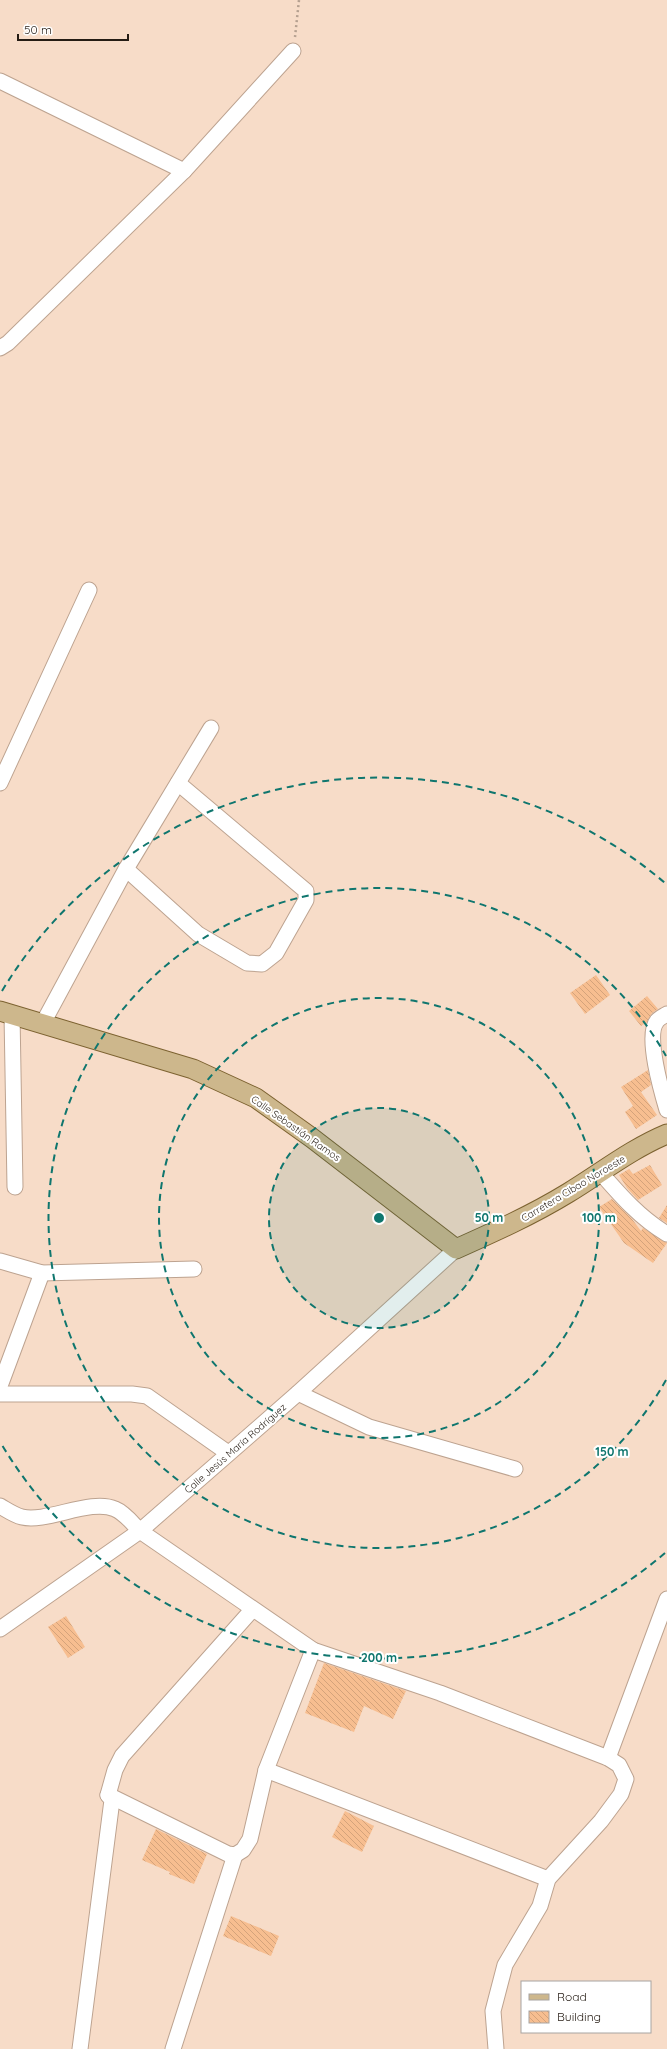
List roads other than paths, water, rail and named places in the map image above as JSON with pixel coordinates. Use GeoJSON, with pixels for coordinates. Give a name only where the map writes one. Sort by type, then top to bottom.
{"type":"FeatureCollection","features":[{"type":"Feature","properties":{"kind":"main road","name":"Calle Sebastián Ramos"},"geometry":{"type":"LineString","coordinates":[[6,1012],[43,1022],[193,1069],[256,1098],[312,1138],[456,1249]]}},
{"type":"Feature","properties":{"kind":"main road","name":"Carretera Cibao Noroeste"},"geometry":{"type":"LineString","coordinates":[[456,1249],[521,1220],[644,1144],[667,1134]]}},
{"type":"Feature","properties":{"kind":"street"},"geometry":{"type":"LineString","coordinates":[[0,348],[8,343],[184,171],[293,51]]}},
{"type":"Feature","properties":{"kind":"street"},"geometry":{"type":"LineString","coordinates":[[0,81],[184,171]]}},
{"type":"Feature","properties":{"kind":"street"},"geometry":{"type":"LineString","coordinates":[[0,783],[89,590]]}},
{"type":"Feature","properties":{"kind":"street"},"geometry":{"type":"LineString","coordinates":[[43,1022],[126,869],[211,728]]}},
{"type":"Feature","properties":{"kind":"street"},"geometry":{"type":"LineString","coordinates":[[126,869],[198,934],[247,963],[262,964],[276,953],[306,900],[306,891],[178,783]]}},
{"type":"Feature","properties":{"kind":"street"},"geometry":{"type":"LineString","coordinates":[[6,1012],[14,1187]]}},
{"type":"Feature","properties":{"kind":"street"},"geometry":{"type":"LineString","coordinates":[[667,1014],[656,1022],[652,1035],[657,1078],[667,1110]]}},
{"type":"Feature","properties":{"kind":"street"},"geometry":{"type":"LineString","coordinates":[[600,1172],[627,1204],[667,1234]]}},
{"type":"Feature","properties":{"kind":"street","name":"Calle Jesús María Rodríguez"},"geometry":{"type":"LineString","coordinates":[[0,1630],[140,1531],[228,1453],[298,1394],[456,1249]]}},
{"type":"Feature","properties":{"kind":"street"},"geometry":{"type":"LineString","coordinates":[[0,1261],[42,1273],[194,1269]]}},
{"type":"Feature","properties":{"kind":"street"},"geometry":{"type":"LineString","coordinates":[[0,1386],[42,1273]]}},
{"type":"Feature","properties":{"kind":"street"},"geometry":{"type":"LineString","coordinates":[[0,1394],[132,1394],[147,1396],[228,1453]]}},
{"type":"Feature","properties":{"kind":"street"},"geometry":{"type":"LineString","coordinates":[[298,1394],[369,1427],[514,1469]]}},
{"type":"Feature","properties":{"kind":"street"},"geometry":{"type":"LineString","coordinates":[[0,1506],[16,1515],[27,1518],[85,1508],[108,1507],[120,1512],[140,1531],[252,1610],[313,1650],[440,1693],[608,1758],[619,1765],[626,1779],[621,1794],[601,1821],[548,1879],[540,1906],[505,1965],[497,1989],[493,2011],[496,2049]]}},
{"type":"Feature","properties":{"kind":"street"},"geometry":{"type":"LineString","coordinates":[[608,1758],[667,1599]]}},
{"type":"Feature","properties":{"kind":"street"},"geometry":{"type":"LineString","coordinates":[[108,1795],[115,1770],[122,1756],[252,1610]]}},
{"type":"Feature","properties":{"kind":"street"},"geometry":{"type":"LineString","coordinates":[[108,1795],[217,1850],[235,1855],[243,1850],[250,1839],[266,1770],[313,1650]]}},
{"type":"Feature","properties":{"kind":"street"},"geometry":{"type":"LineString","coordinates":[[266,1770],[548,1879]]}},
{"type":"Feature","properties":{"kind":"street"},"geometry":{"type":"LineString","coordinates":[[80,2049],[112,1800],[108,1795]]}},
{"type":"Feature","properties":{"kind":"street"},"geometry":{"type":"LineString","coordinates":[[173,2049],[235,1855]]}}]}
